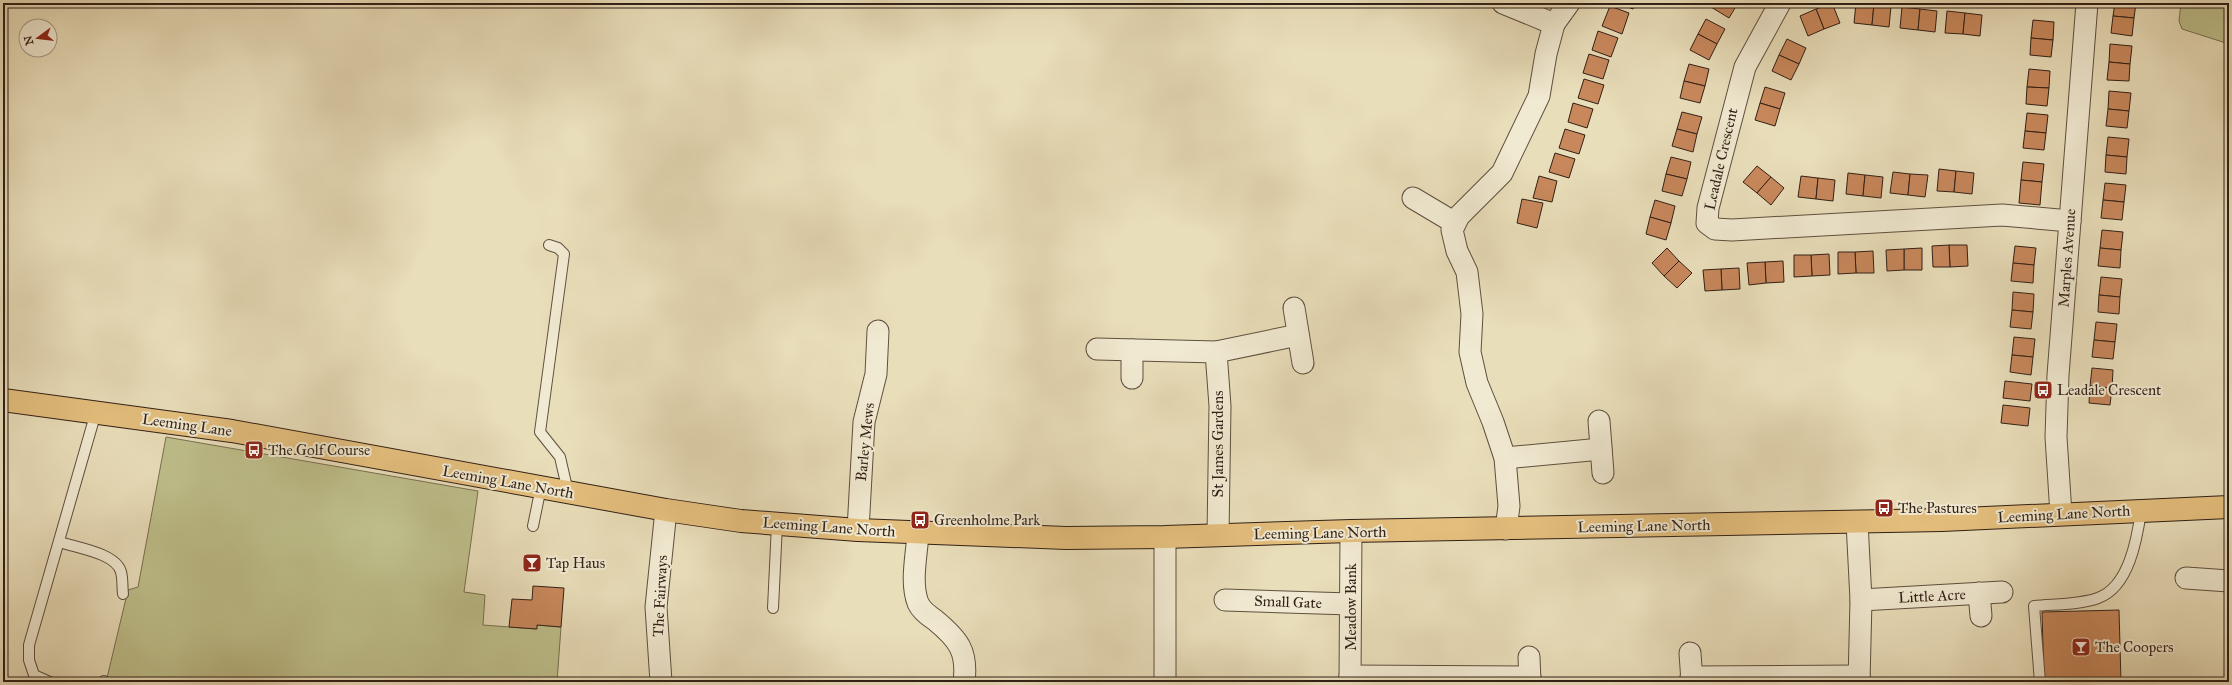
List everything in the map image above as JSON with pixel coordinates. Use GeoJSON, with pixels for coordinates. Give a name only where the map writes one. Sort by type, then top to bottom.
{"type":"FeatureCollection","features":[{"type":"Feature","properties":{"kind":"highway","name":"Leeming Lane"},"geometry":{"type":"LineString","coordinates":[[3,400],[232,431],[417,465]]}},
{"type":"Feature","properties":{"kind":"highway","name":"Leeming Lane North"},"geometry":{"type":"LineString","coordinates":[[417,465],[666,510],[777,524],[918,533],[1066,538],[1165,537],[1351,531],[1857,522],[2229,507]]}},
{"type":"Feature","properties":{"kind":"street"},"geometry":{"type":"LineString","coordinates":[[1503,3],[1554,24]]}},
{"type":"Feature","properties":{"kind":"street"},"geometry":{"type":"LineString","coordinates":[[1506,529],[1508,506],[1504,458],[1493,422],[1477,383],[1473,368],[1470,352],[1472,314],[1467,272],[1457,251],[1452,230],[1459,216],[1502,173],[1539,96],[1546,54],[1554,24],[1569,3]]}},
{"type":"Feature","properties":{"kind":"street","name":"Leadale Crescent"},"geometry":{"type":"LineString","coordinates":[[1780,3],[1745,67],[1708,208],[1707,223],[1715,230],[2002,215],[2070,221]]}},
{"type":"Feature","properties":{"kind":"street","name":"Marples Avenue"},"geometry":{"type":"LineString","coordinates":[[2060,514],[2056,437],[2057,383],[2087,3]]}},
{"type":"Feature","properties":{"kind":"street"},"geometry":{"type":"LineString","coordinates":[[1413,198],[1455,223]]}},
{"type":"Feature","properties":{"kind":"street"},"geometry":{"type":"LineString","coordinates":[[1294,308],[1303,362]]}},
{"type":"Feature","properties":{"kind":"street","name":"Barley Mews"},"geometry":{"type":"LineString","coordinates":[[858,530],[864,422],[876,374],[878,331]]}},
{"type":"Feature","properties":{"kind":"street"},"geometry":{"type":"LineString","coordinates":[[1097,349],[1216,352],[1298,335]]}},
{"type":"Feature","properties":{"kind":"street"},"geometry":{"type":"LineString","coordinates":[[1132,350],[1132,378]]}},
{"type":"Feature","properties":{"kind":"street","name":"St James Gardens"},"geometry":{"type":"LineString","coordinates":[[1216,352],[1220,406],[1218,535]]}},
{"type":"Feature","properties":{"kind":"street"},"geometry":{"type":"LineString","coordinates":[[1599,420],[1603,473]]}},
{"type":"Feature","properties":{"kind":"street"},"geometry":{"type":"LineString","coordinates":[[1504,458],[1601,449]]}},
{"type":"Feature","properties":{"kind":"street","name":"The Fairways"},"geometry":{"type":"LineString","coordinates":[[661,682],[656,607],[666,510]]}},
{"type":"Feature","properties":{"kind":"street"},"geometry":{"type":"LineString","coordinates":[[1690,653],[1692,679],[1859,679],[1861,600],[1857,522]]}},
{"type":"Feature","properties":{"kind":"street","name":"Meadow Bank"},"geometry":{"type":"LineString","coordinates":[[1350,679],[1351,531]]}},
{"type":"Feature","properties":{"kind":"street"},"geometry":{"type":"LineString","coordinates":[[918,533],[915,593],[919,604],[956,639],[965,656],[964,682]]}},
{"type":"Feature","properties":{"kind":"street"},"geometry":{"type":"LineString","coordinates":[[1165,537],[1165,682]]}},
{"type":"Feature","properties":{"kind":"street"},"geometry":{"type":"LineString","coordinates":[[2186,578],[2229,581]]}},
{"type":"Feature","properties":{"kind":"street","name":"Little Acre"},"geometry":{"type":"LineString","coordinates":[[1861,600],[2002,592]]}},
{"type":"Feature","properties":{"kind":"street"},"geometry":{"type":"LineString","coordinates":[[1979,593],[1981,616]]}},
{"type":"Feature","properties":{"kind":"street","name":"Small Gate"},"geometry":{"type":"LineString","coordinates":[[1225,600],[1350,604]]}},
{"type":"Feature","properties":{"kind":"street"},"geometry":{"type":"LineString","coordinates":[[1350,679],[1530,680],[1529,657]]}},
{"type":"Feature","properties":{"kind":"lane"},"geometry":{"type":"LineString","coordinates":[[549,245],[558,248],[564,254],[540,432],[560,456],[568,492]]}},
{"type":"Feature","properties":{"kind":"lane"},"geometry":{"type":"LineString","coordinates":[[50,682],[34,675],[29,660],[29,645],[60,542],[96,412]]}},
{"type":"Feature","properties":{"kind":"lane"},"geometry":{"type":"LineString","coordinates":[[533,526],[541,487]]}},
{"type":"Feature","properties":{"kind":"lane"},"geometry":{"type":"LineString","coordinates":[[2040,682],[2034,606],[2091,599],[2109,593],[2130,562],[2137,536],[2141,510]]}},
{"type":"Feature","properties":{"kind":"lane"},"geometry":{"type":"LineString","coordinates":[[773,608],[777,524]]}},
{"type":"Feature","properties":{"kind":"lane"},"geometry":{"type":"LineString","coordinates":[[60,542],[105,555],[115,561],[121,571],[123,594]]}},
{"type":"Feature","properties":{"kind":"green space"},"geometry":{"type":"Polygon","coordinates":[[[2181,3],[2229,3],[2229,44],[2182,29],[2179,21],[2181,3]]]}},
{"type":"Feature","properties":{"kind":"green space"},"geometry":{"type":"Polygon","coordinates":[[[166,437],[478,491],[464,592],[485,595],[483,625],[536,629],[537,625],[561,627],[557,682],[106,682],[128,590],[138,587],[166,437]]]}},
{"type":"Feature","properties":{"kind":"building"},"geometry":{"type":"Polygon","coordinates":[[[1617,3],[1636,3],[1633,9],[1617,3]]]}},
{"type":"Feature","properties":{"kind":"building"},"geometry":{"type":"Polygon","coordinates":[[[1713,3],[1738,3],[1729,18],[1711,7],[1713,3]]]}},
{"type":"Feature","properties":{"kind":"building"},"geometry":{"type":"Polygon","coordinates":[[[1832,3],[1840,23],[1824,29],[1816,9],[1832,3]]]}},
{"type":"Feature","properties":{"kind":"building"},"geometry":{"type":"Polygon","coordinates":[[[1856,3],[1874,4],[1872,25],[1854,23],[1856,3]]]}},
{"type":"Feature","properties":{"kind":"building"},"geometry":{"type":"Polygon","coordinates":[[[2115,3],[2136,3],[2134,18],[2113,16],[2115,3]]]}},
{"type":"Feature","properties":{"kind":"building"},"geometry":{"type":"Polygon","coordinates":[[[1874,4],[1891,6],[1889,27],[1872,25],[1874,4]]]}},
{"type":"Feature","properties":{"kind":"building"},"geometry":{"type":"Polygon","coordinates":[[[1610,6],[1629,13],[1622,34],[1602,26],[1610,6]]]}},
{"type":"Feature","properties":{"kind":"building"},"geometry":{"type":"Polygon","coordinates":[[[1902,7],[1920,9],[1918,30],[1900,28],[1902,7]]]}},
{"type":"Feature","properties":{"kind":"building"},"geometry":{"type":"Polygon","coordinates":[[[1816,9],[1824,29],[1808,36],[1800,16],[1816,9]]]}},
{"type":"Feature","properties":{"kind":"building"},"geometry":{"type":"Polygon","coordinates":[[[1920,9],[1937,11],[1935,32],[1918,30],[1920,9]]]}},
{"type":"Feature","properties":{"kind":"building"},"geometry":{"type":"Polygon","coordinates":[[[1947,11],[1965,13],[1963,34],[1945,33],[1947,11]]]}},
{"type":"Feature","properties":{"kind":"building"},"geometry":{"type":"Polygon","coordinates":[[[1965,13],[1982,15],[1980,36],[1963,34],[1965,13]]]}},
{"type":"Feature","properties":{"kind":"building"},"geometry":{"type":"Polygon","coordinates":[[[2113,16],[2134,18],[2132,36],[2111,33],[2113,16]]]}},
{"type":"Feature","properties":{"kind":"building"},"geometry":{"type":"Polygon","coordinates":[[[1706,19],[1725,29],[1717,44],[1698,34],[1706,19]]]}},
{"type":"Feature","properties":{"kind":"building"},"geometry":{"type":"Polygon","coordinates":[[[2033,20],[2054,22],[2053,40],[2031,38],[2033,20]]]}},
{"type":"Feature","properties":{"kind":"building"},"geometry":{"type":"Polygon","coordinates":[[[1598,31],[1618,38],[1611,57],[1592,50],[1598,31]]]}},
{"type":"Feature","properties":{"kind":"building"},"geometry":{"type":"Polygon","coordinates":[[[1698,34],[1717,44],[1709,60],[1690,50],[1698,34]]]}},
{"type":"Feature","properties":{"kind":"building"},"geometry":{"type":"Polygon","coordinates":[[[2031,38],[2053,40],[2051,57],[2030,55],[2031,38]]]}},
{"type":"Feature","properties":{"kind":"building"},"geometry":{"type":"Polygon","coordinates":[[[1787,39],[1806,48],[1799,64],[1779,55],[1787,39]]]}},
{"type":"Feature","properties":{"kind":"building"},"geometry":{"type":"Polygon","coordinates":[[[2110,44],[2132,46],[2130,64],[2109,62],[2110,44]]]}},
{"type":"Feature","properties":{"kind":"building"},"geometry":{"type":"Polygon","coordinates":[[[1589,54],[1609,60],[1603,79],[1583,73],[1589,54]]]}},
{"type":"Feature","properties":{"kind":"building"},"geometry":{"type":"Polygon","coordinates":[[[1779,55],[1799,64],[1791,80],[1772,71],[1779,55]]]}},
{"type":"Feature","properties":{"kind":"building"},"geometry":{"type":"Polygon","coordinates":[[[2109,62],[2130,64],[2129,81],[2107,80],[2109,62]]]}},
{"type":"Feature","properties":{"kind":"building"},"geometry":{"type":"Polygon","coordinates":[[[1689,64],[1709,69],[1705,86],[1684,81],[1689,64]]]}},
{"type":"Feature","properties":{"kind":"building"},"geometry":{"type":"Polygon","coordinates":[[[2029,69],[2050,71],[2049,88],[2027,87],[2029,69]]]}},
{"type":"Feature","properties":{"kind":"building"},"geometry":{"type":"Polygon","coordinates":[[[1584,79],[1604,85],[1598,104],[1578,98],[1584,79]]]}},
{"type":"Feature","properties":{"kind":"building"},"geometry":{"type":"Polygon","coordinates":[[[1684,81],[1705,86],[1700,103],[1680,98],[1684,81]]]}},
{"type":"Feature","properties":{"kind":"building"},"geometry":{"type":"Polygon","coordinates":[[[1765,87],[1785,93],[1780,109],[1760,103],[1765,87]]]}},
{"type":"Feature","properties":{"kind":"building"},"geometry":{"type":"Polygon","coordinates":[[[2027,87],[2049,88],[2047,106],[2026,104],[2027,87]]]}},
{"type":"Feature","properties":{"kind":"building"},"geometry":{"type":"Polygon","coordinates":[[[2109,91],[2131,93],[2129,111],[2108,109],[2109,91]]]}},
{"type":"Feature","properties":{"kind":"building"},"geometry":{"type":"Polygon","coordinates":[[[1573,103],[1593,109],[1587,128],[1568,122],[1573,103]]]}},
{"type":"Feature","properties":{"kind":"building"},"geometry":{"type":"Polygon","coordinates":[[[1760,103],[1780,109],[1775,126],[1755,120],[1760,103]]]}},
{"type":"Feature","properties":{"kind":"building"},"geometry":{"type":"Polygon","coordinates":[[[2108,109],[2129,111],[2127,128],[2106,126],[2108,109]]]}},
{"type":"Feature","properties":{"kind":"building"},"geometry":{"type":"Polygon","coordinates":[[[1682,112],[1702,117],[1697,134],[1677,129],[1682,112]]]}},
{"type":"Feature","properties":{"kind":"building"},"geometry":{"type":"Polygon","coordinates":[[[2027,113],[2048,115],[2046,133],[2025,131],[2027,113]]]}},
{"type":"Feature","properties":{"kind":"building"},"geometry":{"type":"Polygon","coordinates":[[[1565,129],[1585,135],[1579,154],[1559,148],[1565,129]]]}},
{"type":"Feature","properties":{"kind":"building"},"geometry":{"type":"Polygon","coordinates":[[[1677,129],[1697,134],[1693,152],[1672,146],[1677,129]]]}},
{"type":"Feature","properties":{"kind":"building"},"geometry":{"type":"Polygon","coordinates":[[[2025,131],[2046,133],[2044,150],[2023,148],[2025,131]]]}},
{"type":"Feature","properties":{"kind":"building"},"geometry":{"type":"Polygon","coordinates":[[[2108,137],[2129,139],[2127,157],[2106,155],[2108,137]]]}},
{"type":"Feature","properties":{"kind":"building"},"geometry":{"type":"Polygon","coordinates":[[[1555,153],[1575,159],[1569,178],[1549,172],[1555,153]]]}},
{"type":"Feature","properties":{"kind":"building"},"geometry":{"type":"Polygon","coordinates":[[[2106,155],[2127,157],[2126,174],[2105,172],[2106,155]]]}},
{"type":"Feature","properties":{"kind":"building"},"geometry":{"type":"Polygon","coordinates":[[[1671,157],[1691,162],[1687,179],[1666,174],[1671,157]]]}},
{"type":"Feature","properties":{"kind":"building"},"geometry":{"type":"Polygon","coordinates":[[[2023,162],[2044,164],[2042,182],[2021,180],[2023,162]]]}},
{"type":"Feature","properties":{"kind":"building"},"geometry":{"type":"Polygon","coordinates":[[[1757,166],[1771,177],[1757,193],[1743,182],[1757,166]]]}},
{"type":"Feature","properties":{"kind":"building"},"geometry":{"type":"Polygon","coordinates":[[[1939,169],[1956,171],[1954,192],[1937,191],[1939,169]]]}},
{"type":"Feature","properties":{"kind":"building"},"geometry":{"type":"Polygon","coordinates":[[[1956,171],[1974,173],[1972,194],[1954,192],[1956,171]]]}},
{"type":"Feature","properties":{"kind":"building"},"geometry":{"type":"Polygon","coordinates":[[[1893,172],[1910,174],[1908,195],[1890,193],[1893,172]]]}},
{"type":"Feature","properties":{"kind":"building"},"geometry":{"type":"Polygon","coordinates":[[[1848,173],[1865,175],[1863,196],[1846,194],[1848,173]]]}},
{"type":"Feature","properties":{"kind":"building"},"geometry":{"type":"Polygon","coordinates":[[[1666,174],[1687,179],[1682,196],[1662,191],[1666,174]]]}},
{"type":"Feature","properties":{"kind":"building"},"geometry":{"type":"Polygon","coordinates":[[[1910,174],[1928,175],[1925,197],[1908,195],[1910,174]]]}},
{"type":"Feature","properties":{"kind":"building"},"geometry":{"type":"Polygon","coordinates":[[[1865,175],[1883,177],[1881,198],[1863,196],[1865,175]]]}},
{"type":"Feature","properties":{"kind":"building"},"geometry":{"type":"Polygon","coordinates":[[[1539,176],[1557,181],[1552,202],[1533,198],[1539,176]]]}},
{"type":"Feature","properties":{"kind":"building"},"geometry":{"type":"Polygon","coordinates":[[[1801,176],[1818,178],[1816,199],[1798,197],[1801,176]]]}},
{"type":"Feature","properties":{"kind":"building"},"geometry":{"type":"Polygon","coordinates":[[[1771,177],[1784,188],[1771,205],[1757,193],[1771,177]]]}},
{"type":"Feature","properties":{"kind":"building"},"geometry":{"type":"Polygon","coordinates":[[[1818,178],[1835,180],[1833,201],[1816,199],[1818,178]]]}},
{"type":"Feature","properties":{"kind":"building"},"geometry":{"type":"Polygon","coordinates":[[[2021,180],[2042,182],[2040,205],[2019,203],[2021,180]]]}},
{"type":"Feature","properties":{"kind":"building"},"geometry":{"type":"Polygon","coordinates":[[[2105,183],[2126,185],[2124,202],[2103,200],[2105,183]]]}},
{"type":"Feature","properties":{"kind":"building"},"geometry":{"type":"Polygon","coordinates":[[[1522,199],[1543,203],[1537,228],[1517,223],[1522,199]]]}},
{"type":"Feature","properties":{"kind":"building"},"geometry":{"type":"Polygon","coordinates":[[[1655,200],[1675,206],[1671,223],[1650,217],[1655,200]]]}},
{"type":"Feature","properties":{"kind":"building"},"geometry":{"type":"Polygon","coordinates":[[[2103,200],[2124,202],[2122,220],[2101,218],[2103,200]]]}},
{"type":"Feature","properties":{"kind":"building"},"geometry":{"type":"Polygon","coordinates":[[[1650,217],[1671,223],[1666,240],[1646,234],[1650,217]]]}},
{"type":"Feature","properties":{"kind":"building"},"geometry":{"type":"Polygon","coordinates":[[[2102,230],[2123,232],[2121,250],[2100,248],[2102,230]]]}},
{"type":"Feature","properties":{"kind":"building"},"geometry":{"type":"Polygon","coordinates":[[[1949,245],[1967,245],[1968,266],[1950,267],[1949,245]]]}},
{"type":"Feature","properties":{"kind":"building"},"geometry":{"type":"Polygon","coordinates":[[[1949,245],[1950,267],[1933,267],[1932,246],[1949,245]]]}},
{"type":"Feature","properties":{"kind":"building"},"geometry":{"type":"Polygon","coordinates":[[[2015,246],[2036,248],[2034,265],[2013,263],[2015,246]]]}},
{"type":"Feature","properties":{"kind":"building"},"geometry":{"type":"Polygon","coordinates":[[[1667,248],[1679,261],[1664,276],[1652,263],[1667,248]]]}},
{"type":"Feature","properties":{"kind":"building"},"geometry":{"type":"Polygon","coordinates":[[[1922,248],[1922,270],[1904,270],[1904,249],[1922,248]]]}},
{"type":"Feature","properties":{"kind":"building"},"geometry":{"type":"Polygon","coordinates":[[[2100,248],[2121,250],[2120,268],[2098,266],[2100,248]]]}},
{"type":"Feature","properties":{"kind":"building"},"geometry":{"type":"Polygon","coordinates":[[[1904,249],[1904,270],[1887,271],[1886,250],[1904,249]]]}},
{"type":"Feature","properties":{"kind":"building"},"geometry":{"type":"Polygon","coordinates":[[[1873,251],[1874,273],[1856,273],[1855,252],[1873,251]]]}},
{"type":"Feature","properties":{"kind":"building"},"geometry":{"type":"Polygon","coordinates":[[[1838,252],[1855,252],[1856,273],[1838,274],[1838,252]]]}},
{"type":"Feature","properties":{"kind":"building"},"geometry":{"type":"Polygon","coordinates":[[[1829,254],[1830,275],[1812,276],[1811,255],[1829,254]]]}},
{"type":"Feature","properties":{"kind":"building"},"geometry":{"type":"Polygon","coordinates":[[[1794,255],[1811,255],[1812,276],[1794,277],[1794,255]]]}},
{"type":"Feature","properties":{"kind":"building"},"geometry":{"type":"Polygon","coordinates":[[[1679,261],[1692,273],[1677,288],[1664,276],[1679,261]]]}},
{"type":"Feature","properties":{"kind":"building"},"geometry":{"type":"Polygon","coordinates":[[[1783,261],[1784,282],[1766,283],[1765,262],[1783,261]]]}},
{"type":"Feature","properties":{"kind":"building"},"geometry":{"type":"Polygon","coordinates":[[[1765,262],[1766,283],[1749,285],[1747,263],[1765,262]]]}},
{"type":"Feature","properties":{"kind":"building"},"geometry":{"type":"Polygon","coordinates":[[[2013,263],[2034,265],[2033,283],[2011,281],[2013,263]]]}},
{"type":"Feature","properties":{"kind":"building"},"geometry":{"type":"Polygon","coordinates":[[[1739,268],[1740,289],[1722,290],[1721,269],[1739,268]]]}},
{"type":"Feature","properties":{"kind":"building"},"geometry":{"type":"Polygon","coordinates":[[[1721,269],[1722,290],[1705,291],[1703,270],[1721,269]]]}},
{"type":"Feature","properties":{"kind":"building"},"geometry":{"type":"Polygon","coordinates":[[[2101,277],[2122,279],[2120,297],[2099,295],[2101,277]]]}},
{"type":"Feature","properties":{"kind":"building"},"geometry":{"type":"Polygon","coordinates":[[[2013,292],[2034,294],[2033,312],[2012,310],[2013,292]]]}},
{"type":"Feature","properties":{"kind":"building"},"geometry":{"type":"Polygon","coordinates":[[[2099,295],[2120,297],[2119,314],[2098,312],[2099,295]]]}},
{"type":"Feature","properties":{"kind":"building"},"geometry":{"type":"Polygon","coordinates":[[[2012,310],[2033,312],[2031,329],[2010,327],[2012,310]]]}},
{"type":"Feature","properties":{"kind":"building"},"geometry":{"type":"Polygon","coordinates":[[[2096,322],[2117,324],[2115,342],[2094,340],[2096,322]]]}},
{"type":"Feature","properties":{"kind":"building"},"geometry":{"type":"Polygon","coordinates":[[[2014,337],[2035,339],[2033,357],[2012,355],[2014,337]]]}},
{"type":"Feature","properties":{"kind":"building"},"geometry":{"type":"Polygon","coordinates":[[[2094,340],[2115,342],[2113,359],[2092,357],[2094,340]]]}},
{"type":"Feature","properties":{"kind":"building"},"geometry":{"type":"Polygon","coordinates":[[[2012,355],[2033,357],[2031,375],[2010,372],[2012,355]]]}},
{"type":"Feature","properties":{"kind":"building"},"geometry":{"type":"Polygon","coordinates":[[[2092,368],[2113,370],[2112,388],[2090,386],[2092,368]]]}},
{"type":"Feature","properties":{"kind":"building"},"geometry":{"type":"Polygon","coordinates":[[[2005,381],[2032,384],[2030,401],[2003,398],[2005,381]]]}},
{"type":"Feature","properties":{"kind":"building"},"geometry":{"type":"Polygon","coordinates":[[[2090,386],[2112,388],[2110,405],[2089,403],[2090,386]]]}},
{"type":"Feature","properties":{"kind":"building"},"geometry":{"type":"Polygon","coordinates":[[[2003,405],[2030,408],[2028,426],[2001,423],[2003,405]]]}},
{"type":"Feature","properties":{"kind":"building"},"geometry":{"type":"Polygon","coordinates":[[[533,586],[564,588],[561,627],[537,625],[537,629],[509,627],[512,599],[532,600],[533,586]]]}},
{"type":"Feature","properties":{"kind":"building","name":"The Coopers"},"geometry":{"type":"Polygon","coordinates":[[[2119,610],[2121,682],[2044,682],[2042,612],[2119,610]]]}},
{"type":"Feature","properties":{"kind":"place","name":"Leadale Crescent"},"geometry":{"type":"Point","coordinates":[2043,390]}},
{"type":"Feature","properties":{"kind":"place","name":"The Golf Course"},"geometry":{"type":"Point","coordinates":[254,450]}},
{"type":"Feature","properties":{"kind":"place","name":"The Pastures"},"geometry":{"type":"Point","coordinates":[1884,508]}},
{"type":"Feature","properties":{"kind":"place","name":"Greenholme Park"},"geometry":{"type":"Point","coordinates":[920,520]}},
{"type":"Feature","properties":{"kind":"place","name":"Tap Haus"},"geometry":{"type":"Point","coordinates":[532,563]}},
{"type":"Feature","properties":{"kind":"place","name":"The Coopers"},"geometry":{"type":"Point","coordinates":[2081,647]}}]}
